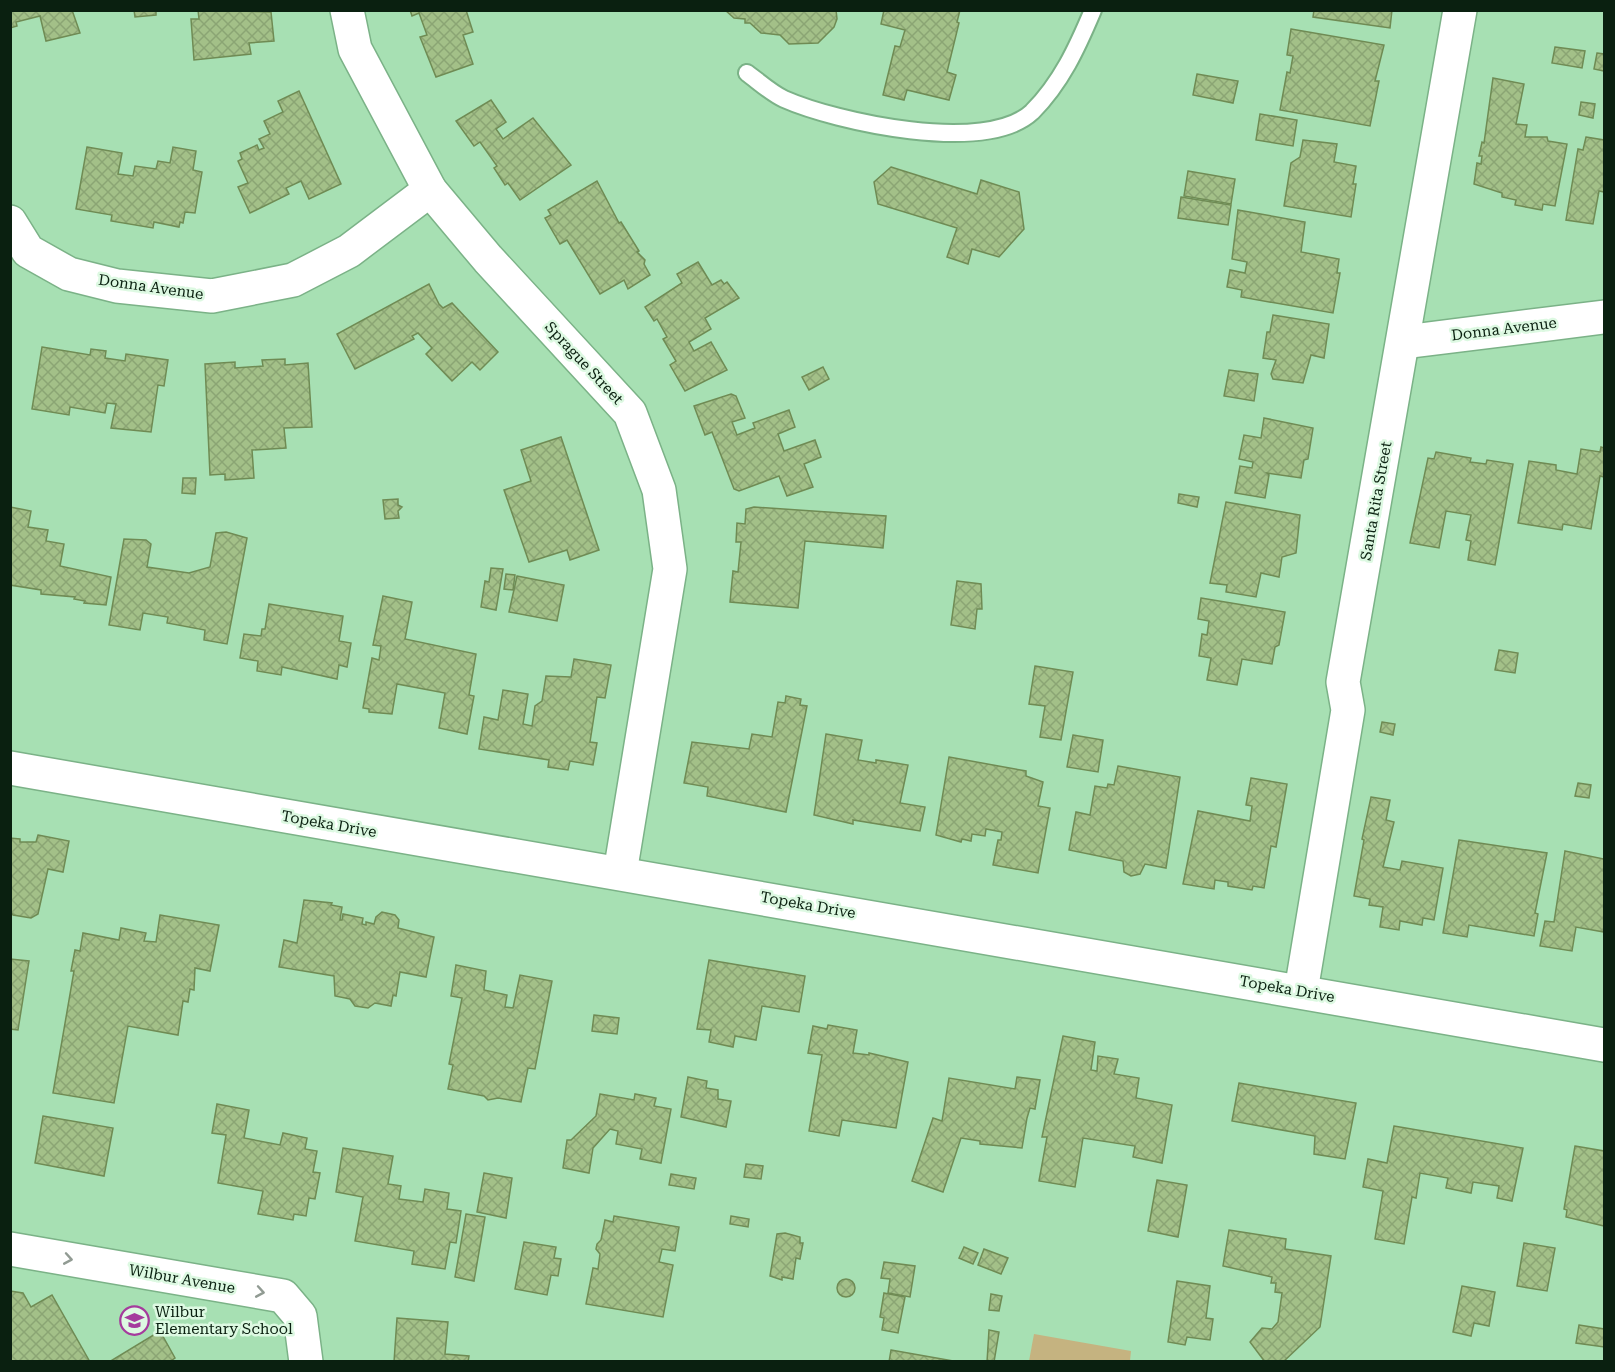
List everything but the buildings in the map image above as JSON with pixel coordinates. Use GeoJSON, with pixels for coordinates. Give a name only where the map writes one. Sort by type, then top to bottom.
{"type":"FeatureCollection","features":[{"type":"Feature","properties":{"kind":"street","name":"Sprague Street"},"geometry":{"type":"LineString","coordinates":[[347,10],[355,49],[430,190],[488,259],[630,413],[659,490],[670,569],[620,873]]}},
{"type":"Feature","properties":{"kind":"street","name":"Santa Rita Street"},"geometry":{"type":"LineString","coordinates":[[1301,991],[1348,710],[1343,682],[1460,10]]}},
{"type":"Feature","properties":{"kind":"street","name":"Donna Avenue"},"geometry":{"type":"LineString","coordinates":[[10,222],[28,251],[69,274],[117,286],[212,296],[293,280],[349,251],[430,190]]}},
{"type":"Feature","properties":{"kind":"street","name":"Donna Avenue"},"geometry":{"type":"LineString","coordinates":[[1404,342],[1605,317]]}},
{"type":"Feature","properties":{"kind":"street","name":"Topeka Drive"},"geometry":{"type":"LineString","coordinates":[[10,768],[1605,1045]]}},
{"type":"Feature","properties":{"kind":"street","name":"Wilbur Avenue"},"geometry":{"type":"LineString","coordinates":[[10,1249],[283,1296],[300,1316],[306,1362]]}},
{"type":"Feature","properties":{"kind":"lane"},"geometry":{"type":"LineString","coordinates":[[747,73],[782,98],[828,115],[951,134],[994,130],[1030,113],[1072,61],[1093,10]]}},
{"type":"Feature","properties":{"kind":"shaded area"},"geometry":{"type":"Polygon","coordinates":[[[1034,1334],[1131,1351],[1130,1361],[1029,1361],[1034,1334]]]}},
{"type":"Feature","properties":{"kind":"place","name":"Wilbur Elementary School"},"geometry":{"type":"Point","coordinates":[134,1321]}}]}
